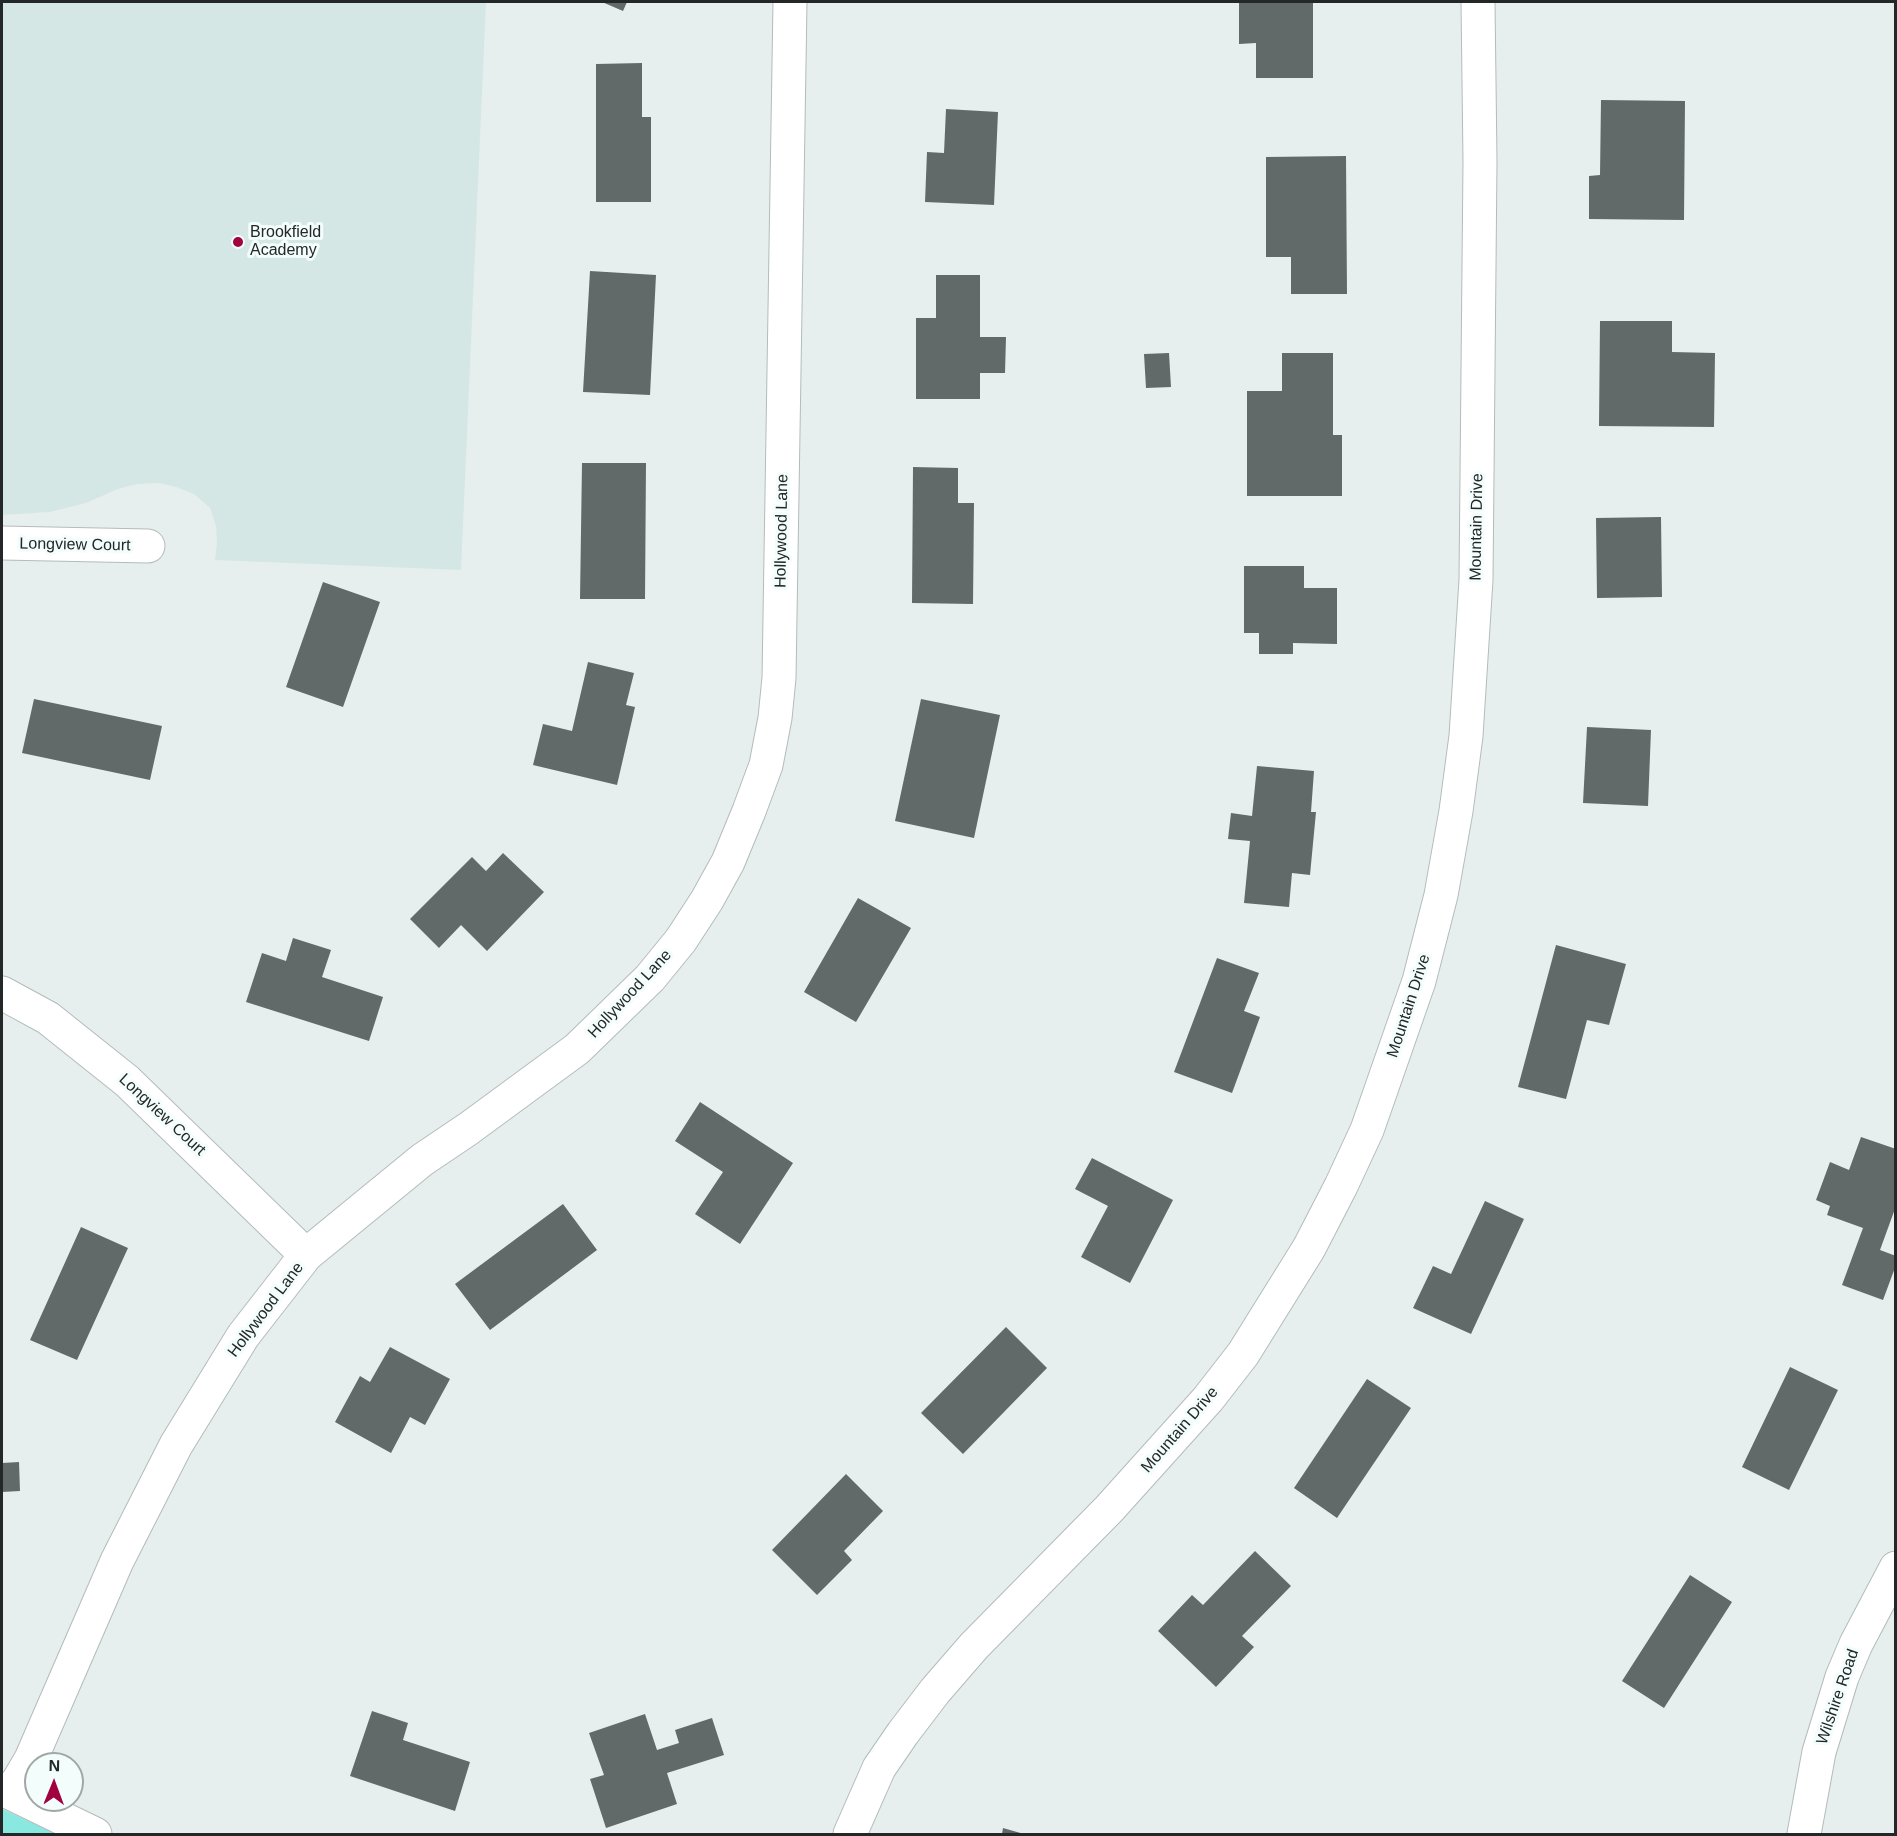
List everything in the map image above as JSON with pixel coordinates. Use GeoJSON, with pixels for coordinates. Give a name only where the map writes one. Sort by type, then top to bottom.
{"type":"FeatureCollection","features":[{"type":"Feature","properties":{"kind":"street","name":"Hollywood Lane"},"geometry":{"type":"LineString","coordinates":[[6,1791],[31,1759],[117,1562],[176,1445],[243,1336],[306,1255],[422,1160],[577,1049],[650,978],[681,940],[728,862],[766,765],[775,718],[779,678],[790,2]]}},
{"type":"Feature","properties":{"kind":"street","name":"Mountain Drive"},"geometry":{"type":"LineString","coordinates":[[850,1834],[879,1768],[935,1691],[974,1647],[1109,1509],[1208,1399],[1243,1354],[1309,1248],[1341,1186],[1367,1130],[1419,981],[1441,895],[1456,812],[1466,736],[1476,591],[1480,161],[1478,2]]}},
{"type":"Feature","properties":{"kind":"street","name":"Longview Court"},"geometry":{"type":"LineString","coordinates":[[2,543],[148,546]]}},
{"type":"Feature","properties":{"kind":"street","name":"Longview Court"},"geometry":{"type":"LineString","coordinates":[[2,993],[48,1018],[127,1081],[306,1255]]}},
{"type":"Feature","properties":{"kind":"street","name":"Wilshire Road"},"geometry":{"type":"LineString","coordinates":[[1804,1834],[1819,1752],[1842,1677],[1856,1644],[1896,1568]]}},
{"type":"Feature","properties":{"kind":"street"},"geometry":{"type":"LineString","coordinates":[[6,1791],[95,1834]]}},
{"type":"Feature","properties":{"kind":"shaded area","name":"Brookfield Academy"},"geometry":{"type":"Polygon","coordinates":[[[2,2],[486,2],[461,570],[215,560],[216,526],[210,508],[194,494],[159,483],[137,484],[118,489],[86,503],[50,512],[2,515],[2,2]]]}},
{"type":"Feature","properties":{"kind":"shaded area"},"geometry":{"type":"Polygon","coordinates":[[[2,1809],[26,1820],[58,1834],[2,1834],[2,1809]]]}},
{"type":"Feature","properties":{"kind":"building"},"geometry":{"type":"Polygon","coordinates":[[[602,2],[627,2],[623,11],[602,2]]]}},
{"type":"Feature","properties":{"kind":"building"},"geometry":{"type":"Polygon","coordinates":[[[1239,2],[1313,2],[1313,78],[1256,78],[1256,43],[1239,44],[1239,2]]]}},
{"type":"Feature","properties":{"kind":"building"},"geometry":{"type":"Polygon","coordinates":[[[642,63],[642,117],[651,117],[651,202],[596,202],[596,64],[642,63]]]}},
{"type":"Feature","properties":{"kind":"building"},"geometry":{"type":"Polygon","coordinates":[[[1601,100],[1685,101],[1684,220],[1589,219],[1589,176],[1600,175],[1601,100]]]}},
{"type":"Feature","properties":{"kind":"building"},"geometry":{"type":"Polygon","coordinates":[[[946,109],[998,112],[994,205],[925,202],[927,152],[944,153],[946,109]]]}},
{"type":"Feature","properties":{"kind":"building"},"geometry":{"type":"Polygon","coordinates":[[[1346,156],[1347,294],[1291,294],[1291,257],[1266,257],[1266,157],[1346,156]]]}},
{"type":"Feature","properties":{"kind":"building"},"geometry":{"type":"Polygon","coordinates":[[[590,271],[656,275],[650,395],[583,392],[590,271]]]}},
{"type":"Feature","properties":{"kind":"building"},"geometry":{"type":"Polygon","coordinates":[[[936,275],[980,275],[980,337],[1006,337],[1005,373],[980,373],[980,399],[916,399],[916,318],[936,318],[936,275]]]}},
{"type":"Feature","properties":{"kind":"building"},"geometry":{"type":"Polygon","coordinates":[[[1600,321],[1672,321],[1672,352],[1715,353],[1714,427],[1599,426],[1600,321]]]}},
{"type":"Feature","properties":{"kind":"building"},"geometry":{"type":"Polygon","coordinates":[[[1169,353],[1171,387],[1146,388],[1144,354],[1169,353]]]}},
{"type":"Feature","properties":{"kind":"building"},"geometry":{"type":"Polygon","coordinates":[[[1282,353],[1333,353],[1333,435],[1342,435],[1342,496],[1247,496],[1247,391],[1282,391],[1282,353]]]}},
{"type":"Feature","properties":{"kind":"building"},"geometry":{"type":"Polygon","coordinates":[[[582,463],[646,463],[645,599],[580,599],[582,463]]]}},
{"type":"Feature","properties":{"kind":"building"},"geometry":{"type":"Polygon","coordinates":[[[913,467],[958,468],[958,503],[974,503],[973,604],[912,603],[913,467]]]}},
{"type":"Feature","properties":{"kind":"building"},"geometry":{"type":"Polygon","coordinates":[[[1661,517],[1662,597],[1597,598],[1596,518],[1661,517]]]}},
{"type":"Feature","properties":{"kind":"building"},"geometry":{"type":"Polygon","coordinates":[[[1244,566],[1304,566],[1304,588],[1337,588],[1337,644],[1293,643],[1293,654],[1259,654],[1259,633],[1244,633],[1244,566]]]}},
{"type":"Feature","properties":{"kind":"building"},"geometry":{"type":"Polygon","coordinates":[[[323,582],[380,602],[343,707],[286,687],[323,582]]]}},
{"type":"Feature","properties":{"kind":"building"},"geometry":{"type":"Polygon","coordinates":[[[588,662],[634,673],[626,705],[635,707],[617,785],[533,765],[543,724],[572,731],[588,662]]]}},
{"type":"Feature","properties":{"kind":"building"},"geometry":{"type":"Polygon","coordinates":[[[34,699],[162,726],[150,780],[22,753],[34,699]]]}},
{"type":"Feature","properties":{"kind":"building"},"geometry":{"type":"Polygon","coordinates":[[[921,699],[1000,715],[974,838],[895,821],[921,699]]]}},
{"type":"Feature","properties":{"kind":"building"},"geometry":{"type":"Polygon","coordinates":[[[1587,727],[1651,730],[1648,806],[1583,803],[1587,727]]]}},
{"type":"Feature","properties":{"kind":"building"},"geometry":{"type":"Polygon","coordinates":[[[1257,766],[1314,771],[1311,812],[1316,812],[1310,875],[1292,873],[1289,907],[1244,903],[1250,841],[1228,839],[1231,813],[1252,816],[1257,766]]]}},
{"type":"Feature","properties":{"kind":"building"},"geometry":{"type":"Polygon","coordinates":[[[503,853],[544,892],[487,951],[461,925],[439,948],[410,919],[472,857],[486,871],[503,853]]]}},
{"type":"Feature","properties":{"kind":"building"},"geometry":{"type":"Polygon","coordinates":[[[858,898],[911,928],[856,1022],[804,992],[858,898]]]}},
{"type":"Feature","properties":{"kind":"building"},"geometry":{"type":"Polygon","coordinates":[[[293,938],[331,950],[322,977],[383,997],[369,1041],[246,1002],[262,953],[286,961],[293,938]]]}},
{"type":"Feature","properties":{"kind":"building"},"geometry":{"type":"Polygon","coordinates":[[[1556,945],[1626,964],[1609,1025],[1587,1020],[1566,1099],[1518,1087],[1556,945]]]}},
{"type":"Feature","properties":{"kind":"building"},"geometry":{"type":"Polygon","coordinates":[[[1217,958],[1259,973],[1244,1011],[1260,1017],[1232,1093],[1174,1072],[1217,958]]]}},
{"type":"Feature","properties":{"kind":"building"},"geometry":{"type":"Polygon","coordinates":[[[700,1102],[793,1163],[740,1244],[695,1214],[723,1172],[675,1141],[700,1102]]]}},
{"type":"Feature","properties":{"kind":"building"},"geometry":{"type":"Polygon","coordinates":[[[1861,1137],[1896,1149],[1896,1206],[1880,1250],[1896,1256],[1896,1265],[1883,1300],[1842,1285],[1863,1228],[1827,1215],[1830,1206],[1816,1200],[1830,1162],[1849,1170],[1861,1137]]]}},
{"type":"Feature","properties":{"kind":"building"},"geometry":{"type":"Polygon","coordinates":[[[1092,1158],[1173,1200],[1130,1283],[1081,1257],[1108,1206],[1075,1189],[1092,1158]]]}},
{"type":"Feature","properties":{"kind":"building"},"geometry":{"type":"Polygon","coordinates":[[[1485,1201],[1524,1219],[1471,1334],[1413,1308],[1433,1266],[1451,1274],[1485,1201]]]}},
{"type":"Feature","properties":{"kind":"building"},"geometry":{"type":"Polygon","coordinates":[[[563,1204],[597,1250],[490,1330],[455,1284],[563,1204]]]}},
{"type":"Feature","properties":{"kind":"building"},"geometry":{"type":"Polygon","coordinates":[[[81,1227],[128,1248],[77,1360],[30,1340],[81,1227]]]}},
{"type":"Feature","properties":{"kind":"building"},"geometry":{"type":"Polygon","coordinates":[[[1006,1327],[1047,1368],[963,1454],[921,1413],[1006,1327]]]}},
{"type":"Feature","properties":{"kind":"building"},"geometry":{"type":"Polygon","coordinates":[[[390,1347],[450,1379],[425,1425],[410,1417],[391,1453],[335,1422],[360,1376],[370,1382],[390,1347]]]}},
{"type":"Feature","properties":{"kind":"building"},"geometry":{"type":"Polygon","coordinates":[[[1790,1367],[1838,1390],[1789,1490],[1742,1467],[1790,1367]]]}},
{"type":"Feature","properties":{"kind":"building"},"geometry":{"type":"Polygon","coordinates":[[[1367,1379],[1411,1408],[1337,1518],[1294,1488],[1367,1379]]]}},
{"type":"Feature","properties":{"kind":"building"},"geometry":{"type":"Polygon","coordinates":[[[19,1462],[20,1491],[2,1492],[2,1463],[19,1462]]]}},
{"type":"Feature","properties":{"kind":"building"},"geometry":{"type":"Polygon","coordinates":[[[846,1474],[883,1511],[844,1551],[852,1560],[817,1595],[772,1550],[846,1474]]]}},
{"type":"Feature","properties":{"kind":"building"},"geometry":{"type":"Polygon","coordinates":[[[1255,1551],[1291,1586],[1242,1636],[1254,1647],[1216,1687],[1158,1631],[1192,1595],[1203,1605],[1255,1551]]]}},
{"type":"Feature","properties":{"kind":"building"},"geometry":{"type":"Polygon","coordinates":[[[1690,1575],[1732,1602],[1664,1708],[1622,1681],[1690,1575]]]}},
{"type":"Feature","properties":{"kind":"building"},"geometry":{"type":"Polygon","coordinates":[[[372,1711],[408,1723],[403,1740],[470,1762],[455,1811],[350,1776],[372,1711]]]}},
{"type":"Feature","properties":{"kind":"building"},"geometry":{"type":"Polygon","coordinates":[[[645,1714],[657,1750],[679,1743],[675,1730],[712,1718],[724,1755],[667,1773],[677,1804],[606,1828],[590,1779],[604,1775],[589,1733],[645,1714]]]}},
{"type":"Feature","properties":{"kind":"building"},"geometry":{"type":"Polygon","coordinates":[[[1003,1828],[1024,1834],[1002,1834],[1003,1828]]]}},
{"type":"Feature","properties":{"kind":"place","name":"Brookfield Academy"},"geometry":{"type":"Point","coordinates":[238,242]}}]}
